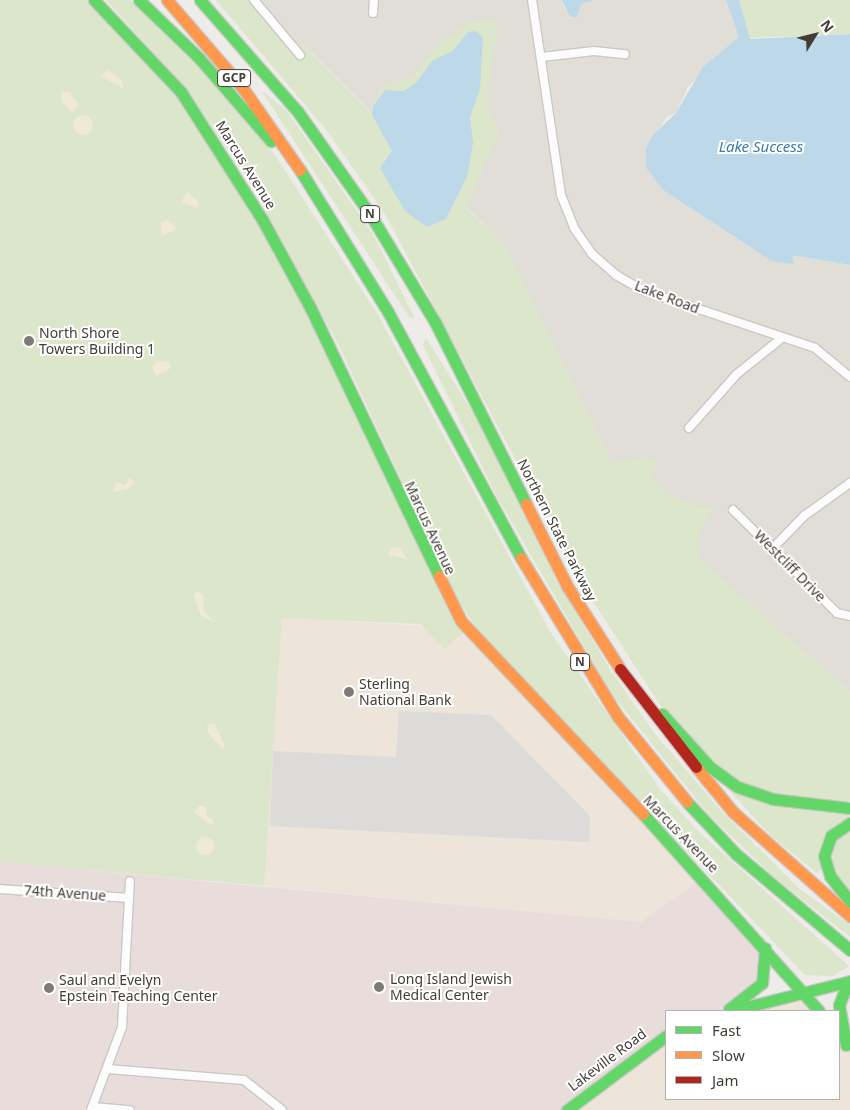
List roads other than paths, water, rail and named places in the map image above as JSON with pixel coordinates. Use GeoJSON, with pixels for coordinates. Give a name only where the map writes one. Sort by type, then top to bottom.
{"type":"FeatureCollection","features":[{"type":"Feature","properties":{"kind":"main road","name":"Marcus Avenue"},"geometry":{"type":"LineString","coordinates":[[94,0],[181,92],[262,219],[310,307],[461,621],[765,948],[818,1010]]}},
{"type":"Feature","properties":{"kind":"main road"},"geometry":{"type":"LineString","coordinates":[[139,0],[235,98],[343,235]]}},
{"type":"Feature","properties":{"kind":"main road","name":"GCP"},"geometry":{"type":"LineString","coordinates":[[167,0],[242,87],[295,160]]}},
{"type":"Feature","properties":{"kind":"main road","name":"GCP"},"geometry":{"type":"LineString","coordinates":[[200,0],[298,112]]}},
{"type":"Feature","properties":{"kind":"main road","name":"Northern State Parkway"},"geometry":{"type":"LineString","coordinates":[[298,112],[370,214],[435,322],[552,559],[598,639],[649,712],[712,788],[776,854],[850,916]]}},
{"type":"Feature","properties":{"kind":"main road","name":"N"},"geometry":{"type":"LineString","coordinates":[[295,160],[343,235],[553,616],[618,717],[715,833],[781,895],[850,950]]}},
{"type":"Feature","properties":{"kind":"main road"},"geometry":{"type":"LineString","coordinates":[[598,639],[696,753],[731,783],[764,797],[850,808]]}},
{"type":"Feature","properties":{"kind":"main road"},"geometry":{"type":"LineString","coordinates":[[850,823],[831,836],[824,856],[830,876],[850,902]]}},
{"type":"Feature","properties":{"kind":"main road"},"geometry":{"type":"LineString","coordinates":[[727,1010],[762,983],[765,948]]}},
{"type":"Feature","properties":{"kind":"main road"},"geometry":{"type":"LineString","coordinates":[[734,1010],[804,994],[849,981]]}},
{"type":"Feature","properties":{"kind":"main road"},"geometry":{"type":"LineString","coordinates":[[840,1010],[839,1004],[849,981]]}},
{"type":"Feature","properties":{"kind":"main road"},"geometry":{"type":"LineString","coordinates":[[840,1011],[845,1044]]}},
{"type":"Feature","properties":{"kind":"main road","name":"Lakeville Road"},"geometry":{"type":"LineString","coordinates":[[567,1110],[627,1060],[665,1037]]}},
{"type":"Feature","properties":{"kind":"street"},"geometry":{"type":"LineString","coordinates":[[255,0],[300,55]]}},
{"type":"Feature","properties":{"kind":"street"},"geometry":{"type":"LineString","coordinates":[[373,13],[374,0]]}},
{"type":"Feature","properties":{"kind":"street","name":"Lake Road"},"geometry":{"type":"LineString","coordinates":[[532,0],[542,57],[561,195],[574,228],[592,254],[616,276],[642,290],[827,354],[850,377]]}},
{"type":"Feature","properties":{"kind":"street"},"geometry":{"type":"LineString","coordinates":[[542,57],[594,51],[625,54]]}},
{"type":"Feature","properties":{"kind":"street"},"geometry":{"type":"LineString","coordinates":[[688,428],[738,374],[782,338]]}},
{"type":"Feature","properties":{"kind":"street"},"geometry":{"type":"LineString","coordinates":[[773,548],[804,516],[850,484]]}},
{"type":"Feature","properties":{"kind":"street","name":"Westcliff Drive"},"geometry":{"type":"LineString","coordinates":[[733,510],[836,613],[850,616]]}},
{"type":"Feature","properties":{"kind":"street"},"geometry":{"type":"LineString","coordinates":[[130,881],[122,1027],[92,1108],[130,1110]]}},
{"type":"Feature","properties":{"kind":"street","name":"74th Avenue"},"geometry":{"type":"LineString","coordinates":[[0,889],[130,898]]}},
{"type":"Feature","properties":{"kind":"street"},"geometry":{"type":"LineString","coordinates":[[108,1069],[244,1080],[282,1110]]}},
{"type":"Feature","properties":{"kind":"water"},"geometry":{"type":"Polygon","coordinates":[[[561,0],[595,0],[581,4],[577,17],[571,17],[561,0]]]}},
{"type":"Feature","properties":{"kind":"water","name":"Lake Success"},"geometry":{"type":"Polygon","coordinates":[[[726,0],[739,0],[750,39],[850,34],[850,265],[798,256],[792,257],[794,264],[771,261],[663,190],[646,168],[646,148],[653,135],[676,113],[703,67],[739,37],[726,0]]]}},
{"type":"Feature","properties":{"kind":"water"},"geometry":{"type":"Polygon","coordinates":[[[475,31],[483,37],[480,89],[470,117],[473,143],[467,177],[446,219],[427,227],[405,211],[380,168],[392,151],[372,115],[373,106],[385,90],[404,91],[416,83],[432,61],[453,51],[468,32],[475,31]]]}},
{"type":"Feature","properties":{"kind":"place","name":"North Shore Towers Building 1"},"geometry":{"type":"Point","coordinates":[29,341]}},
{"type":"Feature","properties":{"kind":"place","name":"Sterling National Bank"},"geometry":{"type":"Point","coordinates":[349,692]}},
{"type":"Feature","properties":{"kind":"place","name":"Long Island Jewish Medical Center"},"geometry":{"type":"Point","coordinates":[379,987]}},
{"type":"Feature","properties":{"kind":"place","name":"Saul and Evelyn Epstein Teaching Center"},"geometry":{"type":"Point","coordinates":[49,988]}}]}
